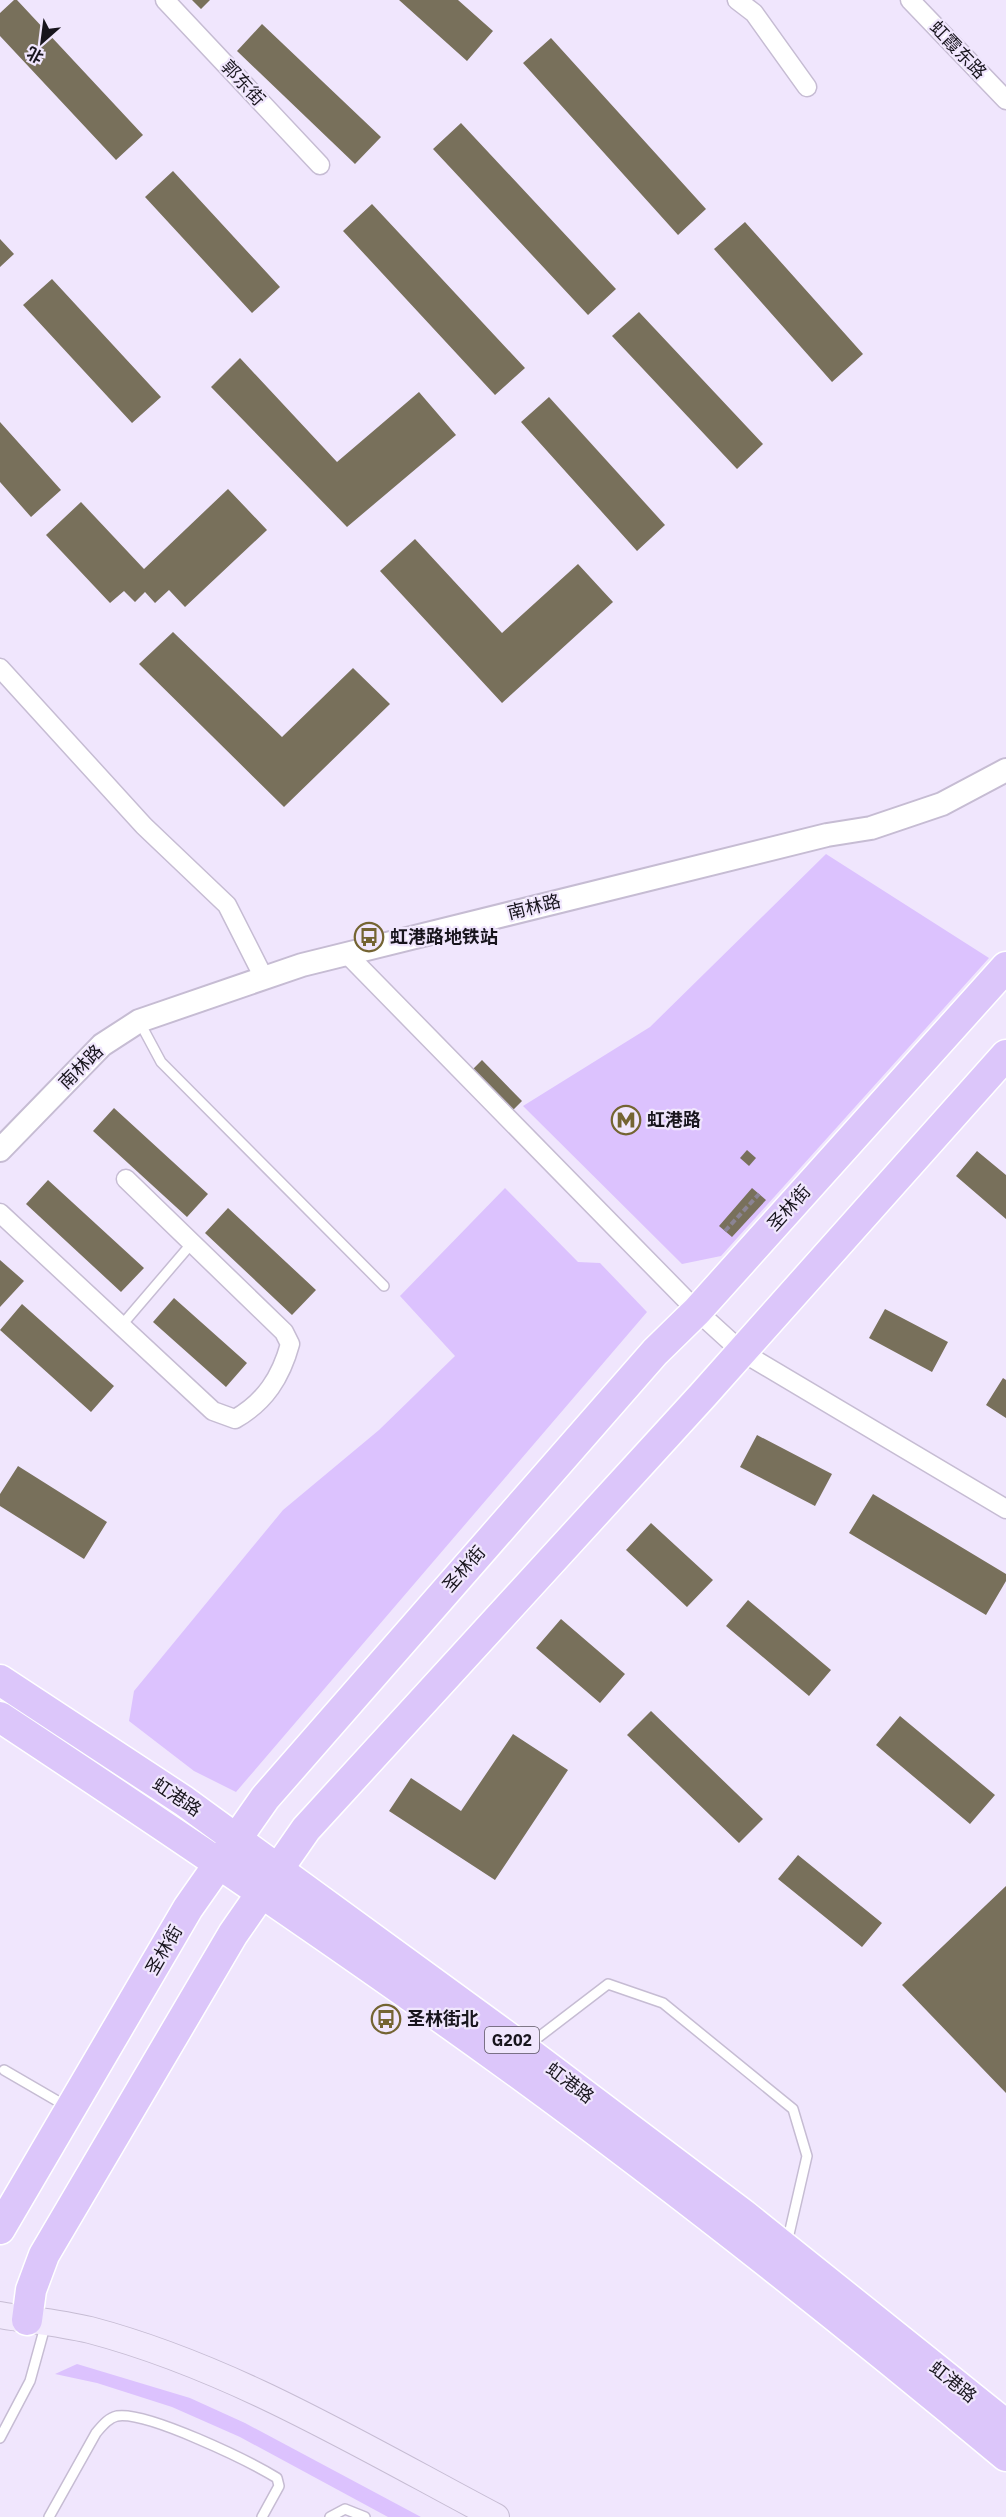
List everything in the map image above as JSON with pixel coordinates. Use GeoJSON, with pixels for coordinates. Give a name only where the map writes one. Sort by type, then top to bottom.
{"type":"FeatureCollection","features":[{"type":"Feature","properties":{"kind":"highway","name":"圣林街"},"geometry":{"type":"LineString","coordinates":[[0,2229],[188,1908],[265,1798],[655,1352],[697,1311],[1006,967]]}},
{"type":"Feature","properties":{"kind":"highway"},"geometry":{"type":"LineString","coordinates":[[24,2319],[31,2290],[44,2255],[234,1934],[306,1829],[742,1352],[1006,1055]]}},
{"type":"Feature","properties":{"kind":"highway","name":"虹港路"},"geometry":{"type":"LineString","coordinates":[[0,1680],[184,1801],[236,1839],[270,1881],[508,2066],[717,2224],[1006,2456]]}},
{"type":"Feature","properties":{"kind":"highway","name":"虹港路"},"geometry":{"type":"LineString","coordinates":[[0,1717],[219,1863],[270,1881],[524,2049],[786,2249],[1006,2425]]}},
{"type":"Feature","properties":{"kind":"main road"},"geometry":{"type":"LineString","coordinates":[[24,2319],[100,2334],[187,2363],[257,2393],[496,2517]]}},
{"type":"Feature","properties":{"kind":"street","name":"郭东街"},"geometry":{"type":"LineString","coordinates":[[165,0],[320,165]]}},
{"type":"Feature","properties":{"kind":"street"},"geometry":{"type":"LineString","coordinates":[[737,0],[754,13],[807,87]]}},
{"type":"Feature","properties":{"kind":"street","name":"虹霞东路"},"geometry":{"type":"LineString","coordinates":[[910,0],[1006,100]]}},
{"type":"Feature","properties":{"kind":"street"},"geometry":{"type":"LineString","coordinates":[[0,668],[144,826],[227,905],[264,978]]}},
{"type":"Feature","properties":{"kind":"street","name":"南林路"},"geometry":{"type":"LineString","coordinates":[[0,1150],[102,1045],[140,1021],[264,978],[346,953],[827,835],[871,828],[942,804],[1006,770]]}},
{"type":"Feature","properties":{"kind":"street"},"geometry":{"type":"LineString","coordinates":[[346,953],[697,1311],[742,1352],[1006,1509]]}},
{"type":"Feature","properties":{"kind":"street"},"geometry":{"type":"LineString","coordinates":[[0,1213],[213,1411],[235,1419],[254,1408],[270,1390],[285,1361],[290,1344],[284,1332],[126,1179]]}},
{"type":"Feature","properties":{"kind":"lane"},"geometry":{"type":"LineString","coordinates":[[140,1021],[161,1062],[384,1286]]}},
{"type":"Feature","properties":{"kind":"lane"},"geometry":{"type":"LineString","coordinates":[[121,1326],[192,1243]]}},
{"type":"Feature","properties":{"kind":"lane"},"geometry":{"type":"LineString","coordinates":[[524,2049],[608,1984],[663,2002],[793,2109],[807,2156],[786,2249]]}},
{"type":"Feature","properties":{"kind":"lane"},"geometry":{"type":"LineString","coordinates":[[4,2070],[71,2109]]}},
{"type":"Feature","properties":{"kind":"lane"},"geometry":{"type":"LineString","coordinates":[[0,2438],[30,2381],[24,2319]]}},
{"type":"Feature","properties":{"kind":"lane"},"geometry":{"type":"LineString","coordinates":[[49,2517],[96,2433],[103,2424],[117,2416],[136,2418],[165,2427],[228,2453],[277,2478],[279,2486],[262,2517]]}},
{"type":"Feature","properties":{"kind":"lane"},"geometry":{"type":"LineString","coordinates":[[330,2517],[345,2509],[365,2517]]}},
{"type":"Feature","properties":{"kind":"path"},"geometry":{"type":"LineString","coordinates":[[725,1231],[759,1194]]}},
{"type":"Feature","properties":{"kind":"shaded area"},"geometry":{"type":"Polygon","coordinates":[[[826,854],[989,958],[721,1256],[682,1264],[523,1106],[650,1027],[826,854]]]}},
{"type":"Feature","properties":{"kind":"shaded area"},"geometry":{"type":"Polygon","coordinates":[[[505,1188],[578,1262],[600,1263],[647,1312],[236,1792],[194,1771],[129,1721],[134,1691],[283,1510],[379,1430],[455,1356],[400,1296],[505,1188]]]}},
{"type":"Feature","properties":{"kind":"shaded area"},"geometry":{"type":"Polygon","coordinates":[[[77,2364],[190,2398],[245,2423],[421,2517],[388,2517],[240,2437],[172,2407],[97,2383],[55,2374],[77,2364]]]}},
{"type":"Feature","properties":{"kind":"building"},"geometry":{"type":"Polygon","coordinates":[[[14,0],[17,0],[143,135],[116,160],[0,36],[0,13],[14,0]]]}},
{"type":"Feature","properties":{"kind":"building"},"geometry":{"type":"Polygon","coordinates":[[[192,0],[210,0],[201,9],[192,0]]]}},
{"type":"Feature","properties":{"kind":"building"},"geometry":{"type":"Polygon","coordinates":[[[399,0],[458,0],[493,31],[467,61],[399,0]]]}},
{"type":"Feature","properties":{"kind":"building"},"geometry":{"type":"Polygon","coordinates":[[[262,24],[381,137],[355,164],[237,51],[262,24]]]}},
{"type":"Feature","properties":{"kind":"building"},"geometry":{"type":"Polygon","coordinates":[[[551,38],[706,209],[678,235],[523,63],[551,38]]]}},
{"type":"Feature","properties":{"kind":"building"},"geometry":{"type":"Polygon","coordinates":[[[461,123],[616,289],[588,315],[433,149],[461,123]]]}},
{"type":"Feature","properties":{"kind":"building"},"geometry":{"type":"Polygon","coordinates":[[[173,171],[280,287],[252,313],[145,197],[173,171]]]}},
{"type":"Feature","properties":{"kind":"building"},"geometry":{"type":"Polygon","coordinates":[[[372,204],[525,368],[495,395],[343,231],[372,204]]]}},
{"type":"Feature","properties":{"kind":"building"},"geometry":{"type":"Polygon","coordinates":[[[745,222],[863,354],[832,382],[714,249],[745,222]]]}},
{"type":"Feature","properties":{"kind":"building"},"geometry":{"type":"Polygon","coordinates":[[[0,239],[14,254],[0,267],[0,239]]]}},
{"type":"Feature","properties":{"kind":"building"},"geometry":{"type":"Polygon","coordinates":[[[52,279],[161,397],[132,423],[23,305],[52,279]]]}},
{"type":"Feature","properties":{"kind":"building"},"geometry":{"type":"Polygon","coordinates":[[[639,312],[763,444],[737,469],[612,336],[639,312]]]}},
{"type":"Feature","properties":{"kind":"building"},"geometry":{"type":"Polygon","coordinates":[[[240,358],[337,462],[419,392],[456,435],[347,527],[211,387],[240,358]]]}},
{"type":"Feature","properties":{"kind":"building"},"geometry":{"type":"Polygon","coordinates":[[[549,397],[665,525],[637,551],[521,422],[549,397]]]}},
{"type":"Feature","properties":{"kind":"building"},"geometry":{"type":"Polygon","coordinates":[[[0,422],[61,490],[31,517],[0,482],[0,422]]]}},
{"type":"Feature","properties":{"kind":"building"},"geometry":{"type":"Polygon","coordinates":[[[228,489],[267,530],[185,607],[169,590],[155,603],[145,592],[135,602],[124,591],[110,603],[46,535],[81,502],[144,569],[228,489]]]}},
{"type":"Feature","properties":{"kind":"building"},"geometry":{"type":"Polygon","coordinates":[[[415,539],[502,633],[578,564],[613,602],[502,703],[380,571],[415,539]]]}},
{"type":"Feature","properties":{"kind":"building"},"geometry":{"type":"Polygon","coordinates":[[[173,632],[282,737],[353,668],[390,704],[284,807],[139,664],[173,632]]]}},
{"type":"Feature","properties":{"kind":"building"},"geometry":{"type":"Polygon","coordinates":[[[482,1060],[522,1101],[512,1111],[471,1071],[482,1060]]]}},
{"type":"Feature","properties":{"kind":"building"},"geometry":{"type":"Polygon","coordinates":[[[114,1108],[208,1194],[187,1217],[93,1131],[114,1108]]]}},
{"type":"Feature","properties":{"kind":"building"},"geometry":{"type":"Polygon","coordinates":[[[747,1150],[756,1158],[749,1166],[740,1158],[747,1150]]]}},
{"type":"Feature","properties":{"kind":"building"},"geometry":{"type":"Polygon","coordinates":[[[977,1151],[1006,1175],[1006,1219],[956,1176],[977,1151]]]}},
{"type":"Feature","properties":{"kind":"building"},"geometry":{"type":"Polygon","coordinates":[[[48,1180],[144,1268],[121,1292],[26,1204],[48,1180]]]}},
{"type":"Feature","properties":{"kind":"building"},"geometry":{"type":"Polygon","coordinates":[[[752,1188],[766,1200],[732,1237],[719,1226],[752,1188]]]}},
{"type":"Feature","properties":{"kind":"building"},"geometry":{"type":"Polygon","coordinates":[[[228,1208],[316,1290],[292,1315],[205,1233],[228,1208]]]}},
{"type":"Feature","properties":{"kind":"building"},"geometry":{"type":"Polygon","coordinates":[[[0,1260],[24,1281],[0,1307],[0,1260]]]}},
{"type":"Feature","properties":{"kind":"building"},"geometry":{"type":"Polygon","coordinates":[[[174,1298],[247,1363],[226,1387],[153,1322],[174,1298]]]}},
{"type":"Feature","properties":{"kind":"building"},"geometry":{"type":"Polygon","coordinates":[[[22,1304],[114,1386],[91,1412],[0,1330],[22,1304]]]}},
{"type":"Feature","properties":{"kind":"building"},"geometry":{"type":"Polygon","coordinates":[[[885,1309],[948,1342],[932,1372],[869,1338],[885,1309]]]}},
{"type":"Feature","properties":{"kind":"building"},"geometry":{"type":"Polygon","coordinates":[[[1003,1378],[1006,1380],[1006,1418],[986,1405],[1003,1378]]]}},
{"type":"Feature","properties":{"kind":"building"},"geometry":{"type":"Polygon","coordinates":[[[757,1435],[832,1474],[815,1506],[740,1467],[757,1435]]]}},
{"type":"Feature","properties":{"kind":"building"},"geometry":{"type":"Polygon","coordinates":[[[18,1466],[107,1522],[84,1559],[0,1506],[0,1494],[18,1466]]]}},
{"type":"Feature","properties":{"kind":"building"},"geometry":{"type":"Polygon","coordinates":[[[873,1494],[1006,1574],[1006,1581],[986,1615],[849,1533],[873,1494]]]}},
{"type":"Feature","properties":{"kind":"building"},"geometry":{"type":"Polygon","coordinates":[[[651,1523],[713,1580],[687,1607],[626,1550],[651,1523]]]}},
{"type":"Feature","properties":{"kind":"building"},"geometry":{"type":"Polygon","coordinates":[[[748,1600],[831,1670],[809,1696],[726,1626],[748,1600]]]}},
{"type":"Feature","properties":{"kind":"building"},"geometry":{"type":"Polygon","coordinates":[[[561,1619],[625,1674],[600,1703],[536,1648],[561,1619]]]}},
{"type":"Feature","properties":{"kind":"building"},"geometry":{"type":"Polygon","coordinates":[[[651,1711],[763,1819],[739,1843],[627,1735],[651,1711]]]}},
{"type":"Feature","properties":{"kind":"building"},"geometry":{"type":"Polygon","coordinates":[[[900,1716],[995,1795],[970,1824],[876,1745],[900,1716]]]}},
{"type":"Feature","properties":{"kind":"building"},"geometry":{"type":"Polygon","coordinates":[[[513,1734],[568,1770],[495,1880],[389,1811],[411,1778],[461,1811],[513,1734]]]}},
{"type":"Feature","properties":{"kind":"building"},"geometry":{"type":"Polygon","coordinates":[[[798,1855],[882,1923],[862,1947],[778,1879],[798,1855]]]}},
{"type":"Feature","properties":{"kind":"building"},"geometry":{"type":"Polygon","coordinates":[[[1006,1886],[1006,2093],[902,1985],[1006,1886]]]}},
{"type":"Feature","properties":{"kind":"place","name":"虹港路地铁站"},"geometry":{"type":"Point","coordinates":[369,937]}},
{"type":"Feature","properties":{"kind":"place","name":"虹港路"},"geometry":{"type":"Point","coordinates":[626,1120]}},
{"type":"Feature","properties":{"kind":"place","name":"圣林街北"},"geometry":{"type":"Point","coordinates":[386,2019]}}]}
